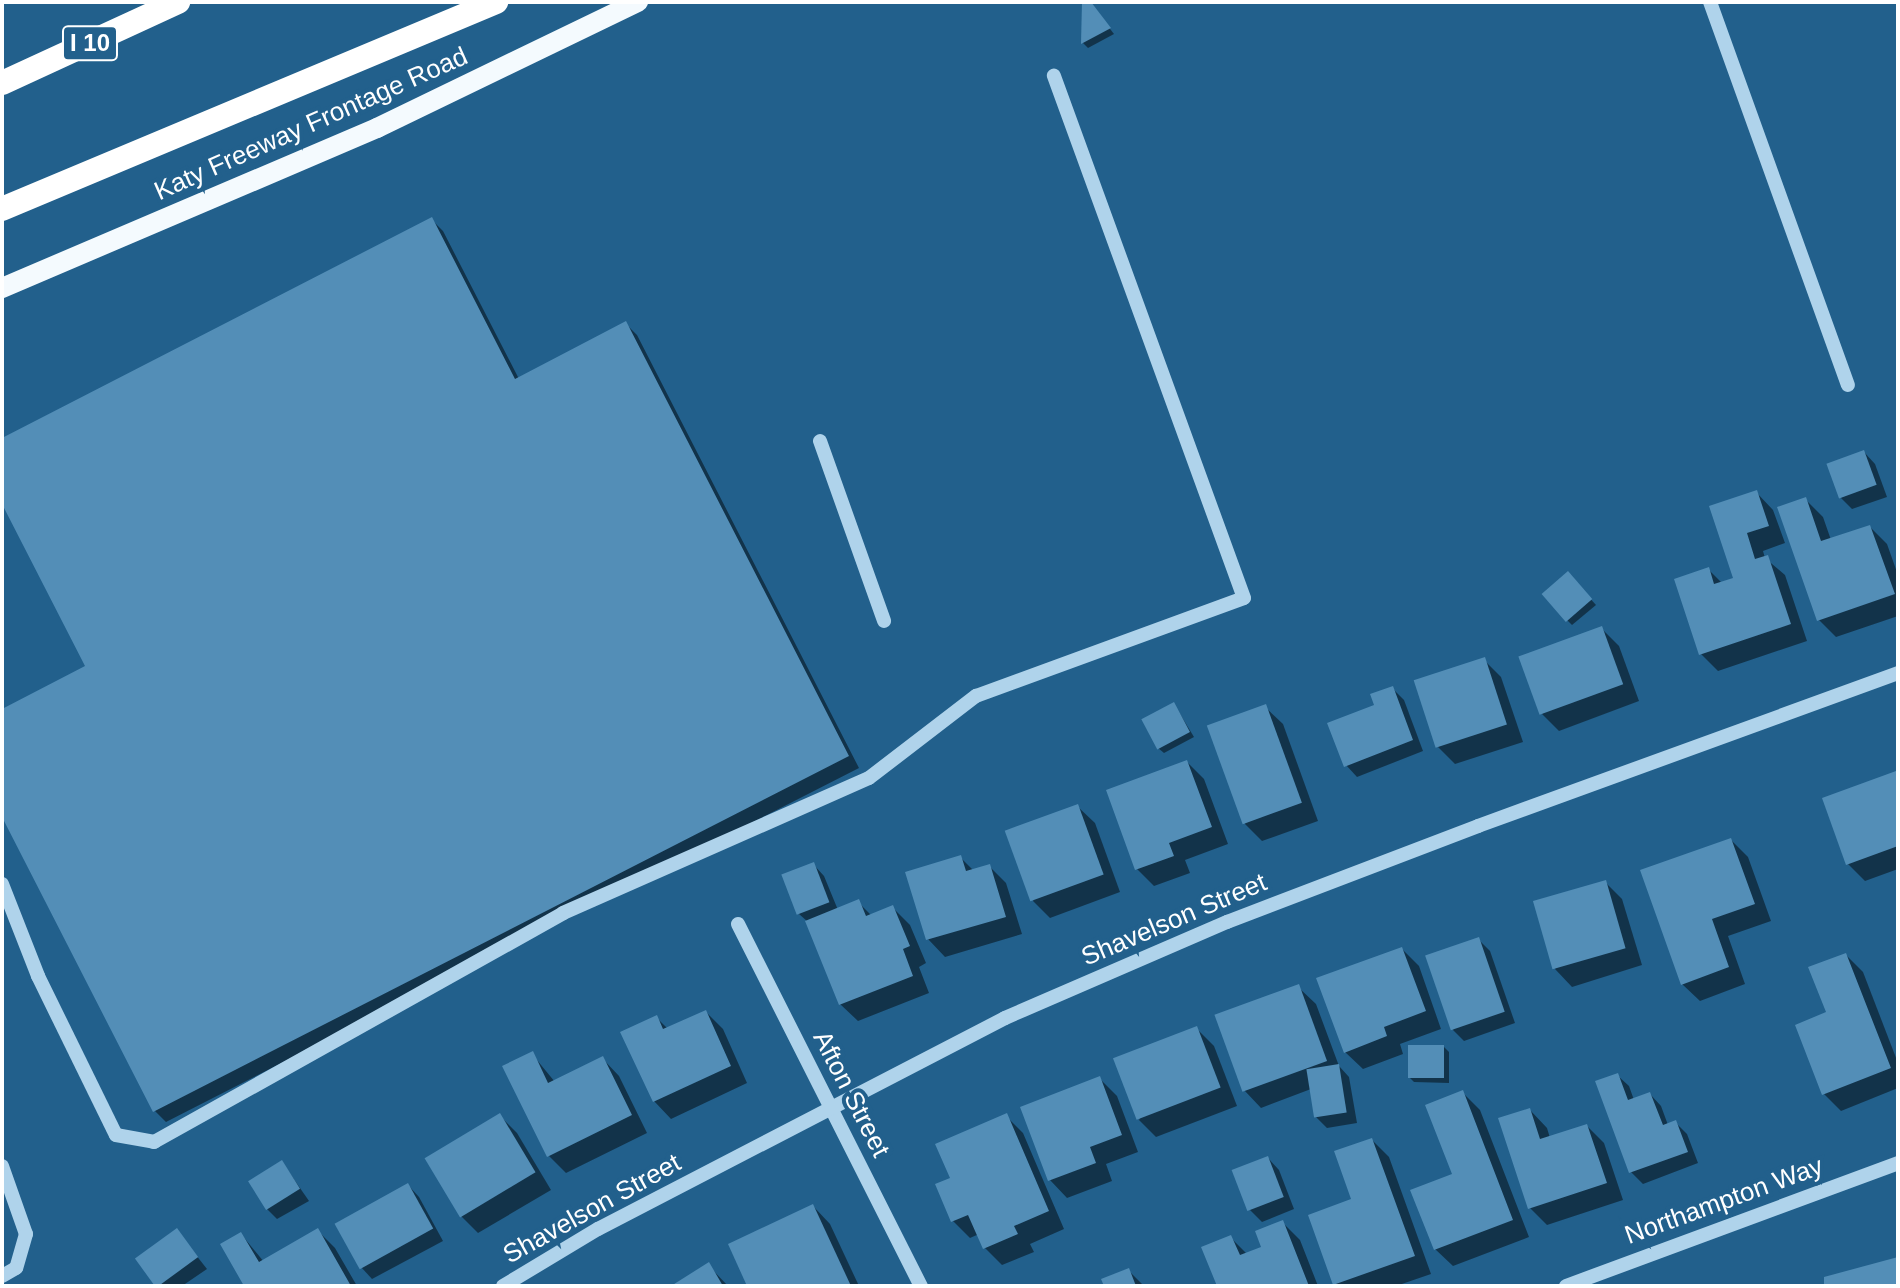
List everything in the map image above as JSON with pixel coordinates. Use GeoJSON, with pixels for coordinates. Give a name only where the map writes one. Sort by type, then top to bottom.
{"type":"FeatureCollection","features":[{"type":"Feature","properties":{"kind":"highway","name":"I 10"},"geometry":{"type":"LineString","coordinates":[[2,83],[178,2]]}},
{"type":"Feature","properties":{"kind":"highway"},"geometry":{"type":"LineString","coordinates":[[2,209],[496,2]]}},
{"type":"Feature","properties":{"kind":"main road","name":"Katy Freeway Frontage Road"},"geometry":{"type":"LineString","coordinates":[[2,288],[377,128],[638,2]]}},
{"type":"Feature","properties":{"kind":"street"},"geometry":{"type":"LineString","coordinates":[[1710,2],[1848,385]]}},
{"type":"Feature","properties":{"kind":"street"},"geometry":{"type":"LineString","coordinates":[[2,884],[38,976],[116,1135],[154,1142],[563,913],[869,778],[976,696],[1244,598],[1054,76]]}},
{"type":"Feature","properties":{"kind":"street"},"geometry":{"type":"LineString","coordinates":[[820,441],[884,621]]}},
{"type":"Feature","properties":{"kind":"street","name":"Shavelson Street"},"geometry":{"type":"LineString","coordinates":[[503,1286],[598,1229],[1005,1018],[1227,922],[1478,826],[1898,673]]}},
{"type":"Feature","properties":{"kind":"street","name":"Afton Street"},"geometry":{"type":"LineString","coordinates":[[738,924],[921,1286]]}},
{"type":"Feature","properties":{"kind":"street","name":"Northampton Way"},"geometry":{"type":"LineString","coordinates":[[1566,1286],[1898,1163]]}},
{"type":"Feature","properties":{"kind":"street"},"geometry":{"type":"LineString","coordinates":[[2,1166],[26,1234],[16,1268],[2,1276]]}},
{"type":"Feature","properties":{"kind":"building"},"geometry":{"type":"Polygon","coordinates":[[[1082,2],[1091,2],[1111,28],[1081,44],[1082,2]]]}},
{"type":"Feature","properties":{"kind":"building"},"geometry":{"type":"Polygon","coordinates":[[[432,217],[515,379],[626,321],[849,756],[153,1112],[2,817],[2,709],[85,666],[2,504],[2,438],[432,217]]]}},
{"type":"Feature","properties":{"kind":"building"},"geometry":{"type":"Polygon","coordinates":[[[1864,450],[1877,485],[1839,498],[1826,464],[1864,450]]]}},
{"type":"Feature","properties":{"kind":"building"},"geometry":{"type":"Polygon","coordinates":[[[1757,490],[1769,526],[1747,533],[1755,559],[1768,555],[1791,624],[1699,655],[1674,579],[1709,567],[1714,584],[1733,578],[1709,506],[1757,490]]]}},
{"type":"Feature","properties":{"kind":"building"},"geometry":{"type":"Polygon","coordinates":[[[1806,497],[1821,541],[1870,525],[1895,594],[1817,621],[1777,507],[1806,497]]]}},
{"type":"Feature","properties":{"kind":"building"},"geometry":{"type":"Polygon","coordinates":[[[1568,571],[1592,599],[1566,622],[1542,594],[1568,571]]]}},
{"type":"Feature","properties":{"kind":"building"},"geometry":{"type":"Polygon","coordinates":[[[1602,626],[1623,684],[1540,715],[1518,656],[1602,626]]]}},
{"type":"Feature","properties":{"kind":"building"},"geometry":{"type":"Polygon","coordinates":[[[1485,657],[1507,725],[1436,748],[1414,680],[1485,657]]]}},
{"type":"Feature","properties":{"kind":"building"},"geometry":{"type":"Polygon","coordinates":[[[1393,686],[1413,740],[1344,767],[1327,723],[1374,705],[1370,694],[1393,686]]]}},
{"type":"Feature","properties":{"kind":"building"},"geometry":{"type":"Polygon","coordinates":[[[1174,702],[1190,732],[1157,749],[1141,719],[1174,702]]]}},
{"type":"Feature","properties":{"kind":"building"},"geometry":{"type":"Polygon","coordinates":[[[1266,704],[1302,803],[1243,824],[1207,726],[1266,704]]]}},
{"type":"Feature","properties":{"kind":"building"},"geometry":{"type":"Polygon","coordinates":[[[1187,760],[1212,827],[1169,843],[1174,856],[1135,870],[1106,790],[1187,760]]]}},
{"type":"Feature","properties":{"kind":"building"},"geometry":{"type":"Polygon","coordinates":[[[1896,771],[1898,846],[1846,865],[1822,798],[1896,771]]]}},
{"type":"Feature","properties":{"kind":"building"},"geometry":{"type":"Polygon","coordinates":[[[1078,804],[1104,874],[1030,901],[1005,831],[1078,804]]]}},
{"type":"Feature","properties":{"kind":"building"},"geometry":{"type":"Polygon","coordinates":[[[1731,838],[1755,904],[1712,919],[1729,967],[1681,985],[1640,870],[1731,838]]]}},
{"type":"Feature","properties":{"kind":"building"},"geometry":{"type":"Polygon","coordinates":[[[961,855],[966,871],[990,864],[1006,917],[926,940],[905,872],[961,855]]]}},
{"type":"Feature","properties":{"kind":"building"},"geometry":{"type":"Polygon","coordinates":[[[814,862],[829,902],[797,915],[781,875],[814,862]]]}},
{"type":"Feature","properties":{"kind":"building"},"geometry":{"type":"Polygon","coordinates":[[[1606,880],[1626,948],[1553,969],[1533,901],[1606,880]]]}},
{"type":"Feature","properties":{"kind":"building"},"geometry":{"type":"Polygon","coordinates":[[[859,899],[866,916],[893,905],[910,946],[903,949],[913,976],[839,1005],[805,921],[859,899]]]}},
{"type":"Feature","properties":{"kind":"building"},"geometry":{"type":"Polygon","coordinates":[[[1479,937],[1505,1012],[1451,1030],[1425,956],[1479,937]]]}},
{"type":"Feature","properties":{"kind":"building"},"geometry":{"type":"Polygon","coordinates":[[[1402,947],[1426,1011],[1384,1027],[1387,1036],[1344,1053],[1316,978],[1402,947]]]}},
{"type":"Feature","properties":{"kind":"building"},"geometry":{"type":"Polygon","coordinates":[[[1846,953],[1891,1068],[1822,1095],[1795,1025],[1826,1012],[1808,967],[1846,953]]]}},
{"type":"Feature","properties":{"kind":"building"},"geometry":{"type":"Polygon","coordinates":[[[1299,984],[1327,1061],[1242,1092],[1214,1015],[1299,984]]]}},
{"type":"Feature","properties":{"kind":"building"},"geometry":{"type":"Polygon","coordinates":[[[706,1010],[731,1066],[653,1102],[620,1032],[657,1015],[663,1029],[706,1010]]]}},
{"type":"Feature","properties":{"kind":"building"},"geometry":{"type":"Polygon","coordinates":[[[1197,1026],[1221,1088],[1137,1120],[1113,1058],[1197,1026]]]}},
{"type":"Feature","properties":{"kind":"building"},"geometry":{"type":"Polygon","coordinates":[[[1408,1045],[1444,1045],[1444,1078],[1408,1078],[1408,1045]]]}},
{"type":"Feature","properties":{"kind":"building"},"geometry":{"type":"Polygon","coordinates":[[[533,1051],[548,1083],[603,1056],[632,1115],[547,1157],[502,1066],[533,1051]]]}},
{"type":"Feature","properties":{"kind":"building"},"geometry":{"type":"Polygon","coordinates":[[[1339,1064],[1347,1112],[1314,1118],[1306,1069],[1339,1064]]]}},
{"type":"Feature","properties":{"kind":"building"},"geometry":{"type":"Polygon","coordinates":[[[1618,1073],[1628,1100],[1650,1092],[1663,1125],[1676,1120],[1688,1152],[1629,1173],[1595,1081],[1618,1073]]]}},
{"type":"Feature","properties":{"kind":"building"},"geometry":{"type":"Polygon","coordinates":[[[1100,1076],[1122,1135],[1090,1147],[1096,1163],[1048,1181],[1020,1107],[1100,1076]]]}},
{"type":"Feature","properties":{"kind":"building"},"geometry":{"type":"Polygon","coordinates":[[[1463,1090],[1513,1220],[1434,1250],[1410,1190],[1452,1174],[1425,1105],[1463,1090]]]}},
{"type":"Feature","properties":{"kind":"building"},"geometry":{"type":"Polygon","coordinates":[[[1530,1108],[1540,1139],[1587,1124],[1607,1183],[1528,1209],[1498,1118],[1530,1108]]]}},
{"type":"Feature","properties":{"kind":"building"},"geometry":{"type":"Polygon","coordinates":[[[500,1113],[536,1172],[460,1217],[425,1158],[500,1113]]]}},
{"type":"Feature","properties":{"kind":"building"},"geometry":{"type":"Polygon","coordinates":[[[1007,1113],[1049,1211],[1014,1226],[1018,1234],[983,1249],[968,1215],[951,1222],[935,1184],[950,1178],[935,1144],[1007,1113]]]}},
{"type":"Feature","properties":{"kind":"building"},"geometry":{"type":"Polygon","coordinates":[[[1372,1138],[1415,1256],[1333,1285],[1308,1215],[1351,1199],[1334,1151],[1372,1138]]]}},
{"type":"Feature","properties":{"kind":"building"},"geometry":{"type":"Polygon","coordinates":[[[1268,1156],[1284,1197],[1247,1211],[1232,1170],[1268,1156]]]}},
{"type":"Feature","properties":{"kind":"building"},"geometry":{"type":"Polygon","coordinates":[[[282,1160],[300,1189],[266,1210],[248,1181],[282,1160]]]}},
{"type":"Feature","properties":{"kind":"building"},"geometry":{"type":"Polygon","coordinates":[[[408,1183],[433,1228],[360,1269],[335,1224],[408,1183]]]}},
{"type":"Feature","properties":{"kind":"building"},"geometry":{"type":"Polygon","coordinates":[[[813,1204],[851,1286],[747,1286],[728,1244],[813,1204]]]}},
{"type":"Feature","properties":{"kind":"building"},"geometry":{"type":"Polygon","coordinates":[[[1283,1220],[1309,1286],[1217,1286],[1201,1247],[1231,1235],[1240,1255],[1261,1247],[1255,1231],[1283,1220]]]}},
{"type":"Feature","properties":{"kind":"building"},"geometry":{"type":"Polygon","coordinates":[[[177,1228],[198,1257],[158,1286],[155,1286],[135,1259],[177,1228]]]}},
{"type":"Feature","properties":{"kind":"building"},"geometry":{"type":"Polygon","coordinates":[[[318,1228],[351,1286],[244,1286],[220,1244],[241,1232],[259,1262],[318,1228]]]}},
{"type":"Feature","properties":{"kind":"building"},"geometry":{"type":"Polygon","coordinates":[[[1898,1257],[1898,1286],[1824,1286],[1824,1277],[1898,1257]]]}},
{"type":"Feature","properties":{"kind":"building"},"geometry":{"type":"Polygon","coordinates":[[[709,1262],[723,1286],[671,1286],[709,1262]]]}},
{"type":"Feature","properties":{"kind":"building"},"geometry":{"type":"Polygon","coordinates":[[[1129,1268],[1136,1286],[1104,1286],[1101,1279],[1129,1268]]]}}]}
